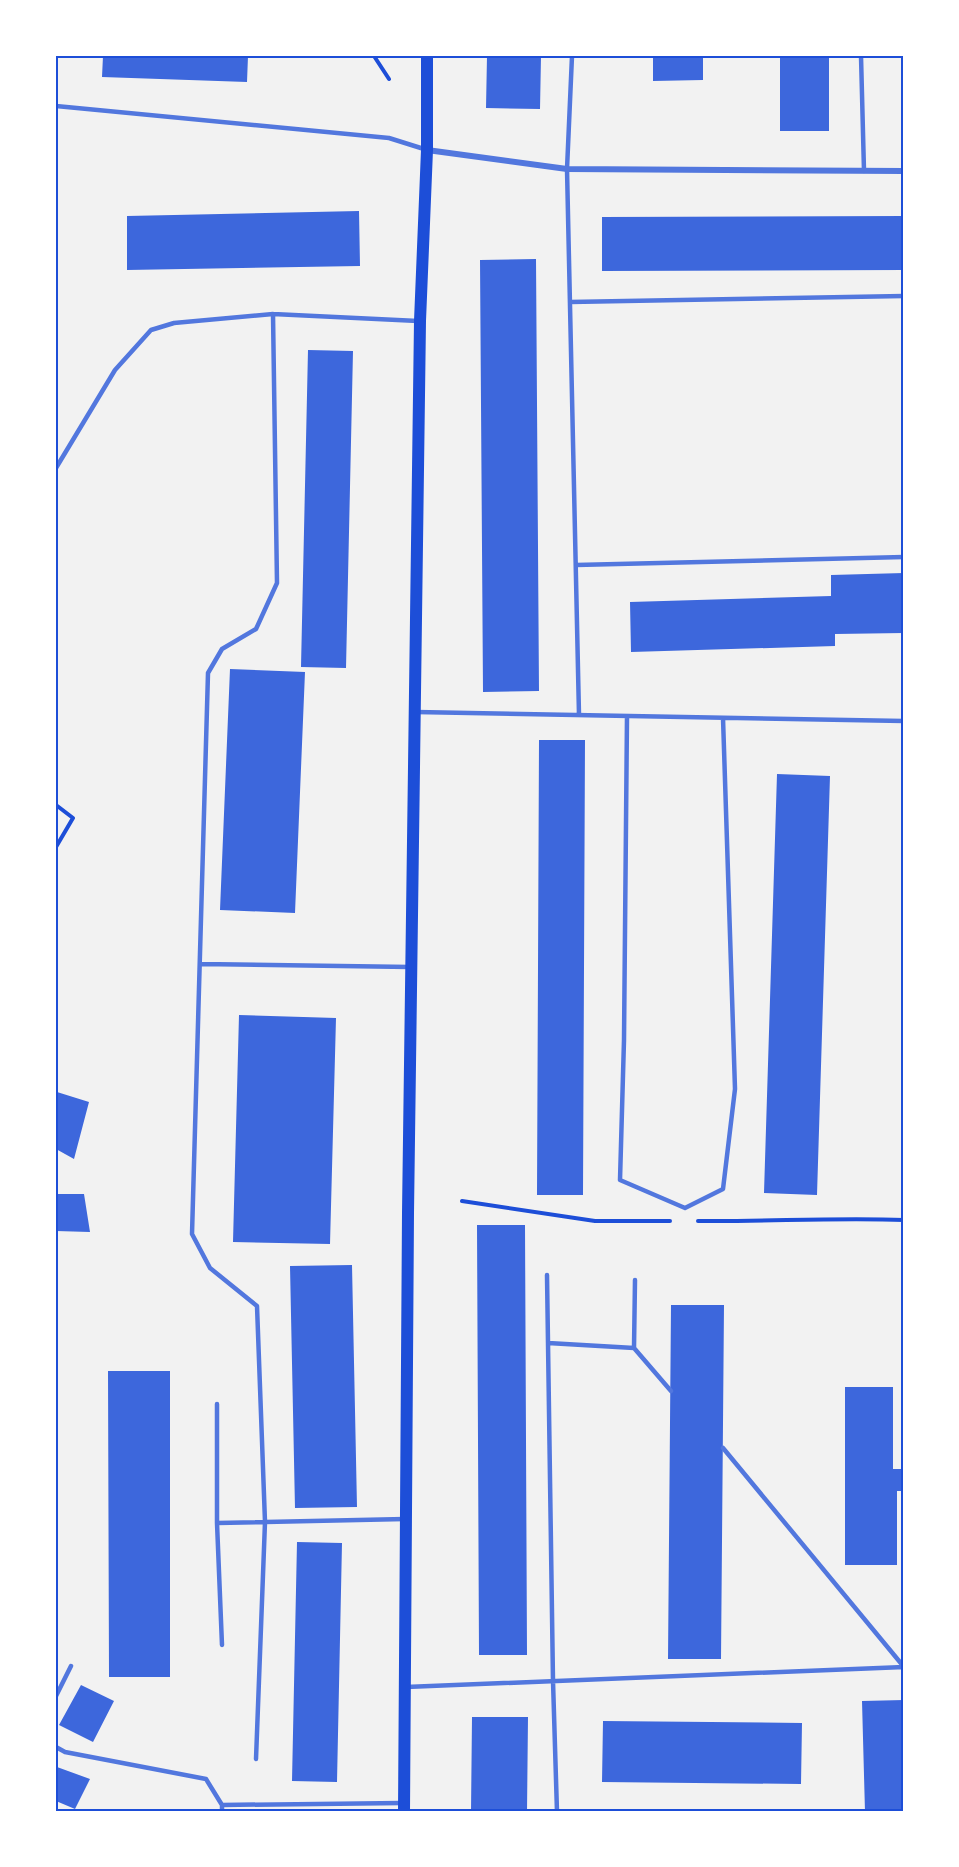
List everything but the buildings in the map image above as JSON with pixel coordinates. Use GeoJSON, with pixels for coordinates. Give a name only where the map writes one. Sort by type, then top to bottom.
{"type":"FeatureCollection","features":[{"type":"Feature","properties":{"kind":"main road"},"geometry":{"type":"LineString","coordinates":[[404,1807],[406,1437],[420,321],[427,150],[427,56]]}},
{"type":"Feature","properties":{"kind":"street"},"geometry":{"type":"LineString","coordinates":[[427,150],[567,169],[903,171]]}},
{"type":"Feature","properties":{"kind":"lane"},"geometry":{"type":"LineString","coordinates":[[572,56],[567,169],[579,715]]}},
{"type":"Feature","properties":{"kind":"lane"},"geometry":{"type":"LineString","coordinates":[[861,56],[864,171]]}},
{"type":"Feature","properties":{"kind":"lane"},"geometry":{"type":"LineString","coordinates":[[56,106],[389,138],[427,150]]}},
{"type":"Feature","properties":{"kind":"lane"},"geometry":{"type":"LineString","coordinates":[[570,302],[903,296]]}},
{"type":"Feature","properties":{"kind":"lane"},"geometry":{"type":"LineString","coordinates":[[56,468],[115,370],[151,330],[174,323],[273,314],[420,321]]}},
{"type":"Feature","properties":{"kind":"lane"},"geometry":{"type":"LineString","coordinates":[[256,1760],[265,1522],[256,1306],[210,1268],[192,1234],[208,673],[222,650],[256,629],[277,583],[273,314]]}},
{"type":"Feature","properties":{"kind":"lane"},"geometry":{"type":"LineString","coordinates":[[576,565],[903,557]]}},
{"type":"Feature","properties":{"kind":"lane"},"geometry":{"type":"LineString","coordinates":[[416,712],[903,721]]}},
{"type":"Feature","properties":{"kind":"lane"},"geometry":{"type":"LineString","coordinates":[[627,716],[624,1040],[620,1180],[685,1208],[723,1189],[735,1089],[723,718]]}},
{"type":"Feature","properties":{"kind":"lane"},"geometry":{"type":"LineString","coordinates":[[200,964],[412,967]]}},
{"type":"Feature","properties":{"kind":"lane"},"geometry":{"type":"LineString","coordinates":[[548,1275],[553,1681],[557,1812]]}},
{"type":"Feature","properties":{"kind":"lane"},"geometry":{"type":"LineString","coordinates":[[635,1280],[634,1348],[671,1391]]}},
{"type":"Feature","properties":{"kind":"lane"},"geometry":{"type":"LineString","coordinates":[[548,1343],[634,1348]]}},
{"type":"Feature","properties":{"kind":"lane"},"geometry":{"type":"LineString","coordinates":[[217,1404],[222,1645]]}},
{"type":"Feature","properties":{"kind":"lane"},"geometry":{"type":"LineString","coordinates":[[405,1687],[903,1667],[723,1448]]}},
{"type":"Feature","properties":{"kind":"lane"},"geometry":{"type":"LineString","coordinates":[[218,1523],[407,1519]]}},
{"type":"Feature","properties":{"kind":"lane"},"geometry":{"type":"LineString","coordinates":[[56,1696],[71,1666]]}},
{"type":"Feature","properties":{"kind":"lane"},"geometry":{"type":"LineString","coordinates":[[56,1747],[75,1754],[206,1779],[222,1804],[222,1812]]}},
{"type":"Feature","properties":{"kind":"lane"},"geometry":{"type":"LineString","coordinates":[[222,1804],[404,1807]]}},
{"type":"Feature","properties":{"kind":"path"},"geometry":{"type":"LineString","coordinates":[[374,56],[389,79]]}},
{"type":"Feature","properties":{"kind":"path"},"geometry":{"type":"LineString","coordinates":[[56,805],[73,818],[56,847]]}}]}
